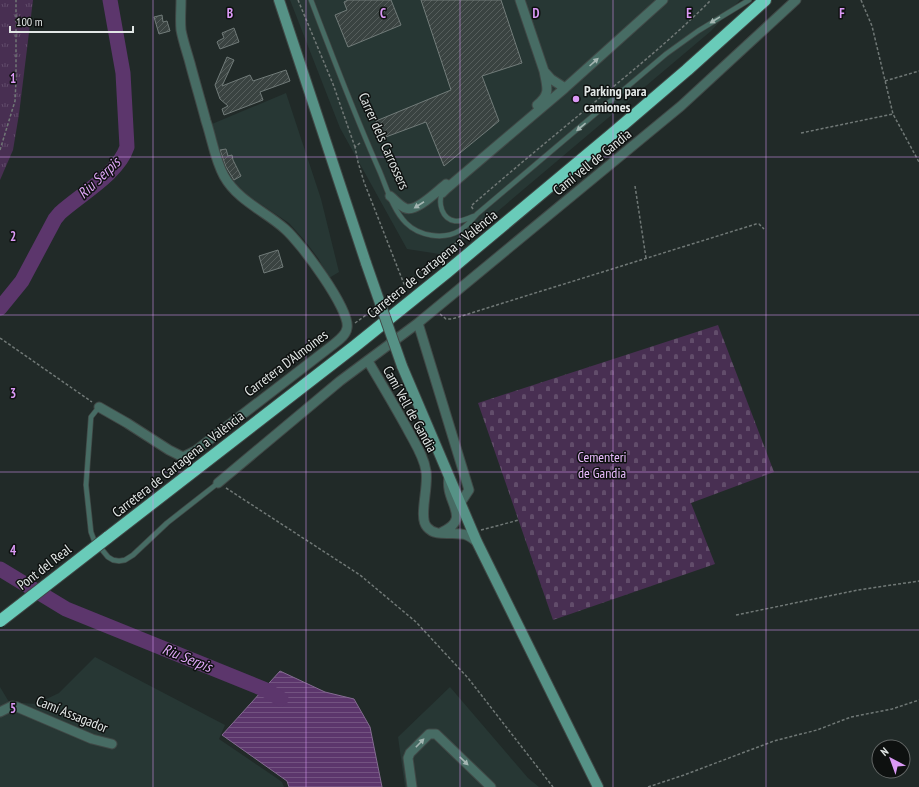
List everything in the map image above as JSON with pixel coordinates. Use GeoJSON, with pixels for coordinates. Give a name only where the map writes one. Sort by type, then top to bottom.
{"type":"FeatureCollection","features":[{"type":"Feature","properties":{"kind":"highway","name":"Carretera de Cartagena a València"},"geometry":{"type":"LineString","coordinates":[[107,538],[436,282],[617,130],[765,0]]}},
{"type":"Feature","properties":{"kind":"highway","name":"Pont del Real"},"geometry":{"type":"LineString","coordinates":[[0,621],[107,538]]}},
{"type":"Feature","properties":{"kind":"main road"},"geometry":{"type":"LineString","coordinates":[[279,0],[366,263],[402,366],[477,542],[598,787]]}},
{"type":"Feature","properties":{"kind":"street"},"geometry":{"type":"LineString","coordinates":[[181,0],[180,18],[183,37],[223,175],[242,198],[285,229],[301,246],[344,313],[347,325]]}},
{"type":"Feature","properties":{"kind":"street"},"geometry":{"type":"LineString","coordinates":[[520,0],[544,71],[551,79],[565,88]]}},
{"type":"Feature","properties":{"kind":"street"},"geometry":{"type":"LineString","coordinates":[[442,193],[565,88],[663,0]]}},
{"type":"Feature","properties":{"kind":"street","name":"Camí vell de Gandia"},"geometry":{"type":"LineString","coordinates":[[218,483],[340,382],[418,323],[681,106],[796,0]]}},
{"type":"Feature","properties":{"kind":"street","name":"Carrer dels Carrossers"},"geometry":{"type":"LineString","coordinates":[[390,196],[406,208],[412,209],[420,205],[439,190],[546,97],[547,90],[544,71]]}},
{"type":"Feature","properties":{"kind":"street"},"geometry":{"type":"LineString","coordinates":[[418,323],[469,490],[461,502]]}},
{"type":"Feature","properties":{"kind":"street","name":"Carretera D'Almoines"},"geometry":{"type":"LineString","coordinates":[[99,407],[183,457],[195,451],[334,344],[343,336],[347,329],[347,325]]}},
{"type":"Feature","properties":{"kind":"street","name":"Camí Vell de Gandia"},"geometry":{"type":"LineString","coordinates":[[368,361],[421,454],[425,464],[427,477],[427,490],[423,518],[428,529],[438,533]]}},
{"type":"Feature","properties":{"kind":"street"},"geometry":{"type":"LineString","coordinates":[[438,533],[452,527],[456,522],[456,512],[447,488],[449,477]]}},
{"type":"Feature","properties":{"kind":"street"},"geometry":{"type":"LineString","coordinates":[[438,533],[466,535],[477,542]]}},
{"type":"Feature","properties":{"kind":"street","name":"Camí Assagador"},"geometry":{"type":"LineString","coordinates":[[0,712],[12,706],[18,707],[92,739],[112,744]]}},
{"type":"Feature","properties":{"kind":"street"},"geometry":{"type":"LineString","coordinates":[[412,787],[408,758],[410,753],[429,734],[436,734],[491,787]]}},
{"type":"Feature","properties":{"kind":"lane","name":"Carrer dels Carrossers"},"geometry":{"type":"LineString","coordinates":[[311,0],[366,141],[390,196]]}},
{"type":"Feature","properties":{"kind":"lane"},"geometry":{"type":"LineString","coordinates":[[390,196],[397,212],[406,224],[418,232],[443,236],[454,233],[465,227],[477,214],[666,54],[698,31],[749,0]]}},
{"type":"Feature","properties":{"kind":"lane"},"geometry":{"type":"LineString","coordinates":[[442,193],[440,207],[444,214],[452,220],[460,221],[477,214]]}},
{"type":"Feature","properties":{"kind":"lane"},"geometry":{"type":"LineString","coordinates":[[99,407],[91,417],[86,486],[91,532],[94,540],[108,557],[119,561],[126,560],[167,523],[218,483]]}},
{"type":"Feature","properties":{"kind":"path"},"geometry":{"type":"LineString","coordinates":[[0,150],[15,101],[16,0]]}},
{"type":"Feature","properties":{"kind":"path"},"geometry":{"type":"LineString","coordinates":[[298,0],[333,84],[356,146],[358,162],[364,182],[404,284]]}},
{"type":"Feature","properties":{"kind":"path"},"geometry":{"type":"LineString","coordinates":[[471,206],[644,61],[711,0]]}},
{"type":"Feature","properties":{"kind":"path"},"geometry":{"type":"LineString","coordinates":[[861,0],[872,26],[893,114],[919,162]]}},
{"type":"Feature","properties":{"kind":"path"},"geometry":{"type":"LineString","coordinates":[[885,81],[919,72]]}},
{"type":"Feature","properties":{"kind":"path"},"geometry":{"type":"LineString","coordinates":[[801,133],[893,114]]}},
{"type":"Feature","properties":{"kind":"path"},"geometry":{"type":"LineString","coordinates":[[356,146],[358,143],[366,141]]}},
{"type":"Feature","properties":{"kind":"path"},"geometry":{"type":"LineString","coordinates":[[635,186],[646,258]]}},
{"type":"Feature","properties":{"kind":"path"},"geometry":{"type":"LineString","coordinates":[[386,299],[483,221]]}},
{"type":"Feature","properties":{"kind":"path"},"geometry":{"type":"LineString","coordinates":[[435,309],[446,319],[452,319],[756,224],[759,224],[764,230]]}},
{"type":"Feature","properties":{"kind":"path"},"geometry":{"type":"LineString","coordinates":[[347,325],[362,319],[374,309]]}},
{"type":"Feature","properties":{"kind":"path"},"geometry":{"type":"LineString","coordinates":[[0,338],[99,407]]}},
{"type":"Feature","properties":{"kind":"path"},"geometry":{"type":"LineString","coordinates":[[218,483],[360,576],[416,622],[468,678],[553,787]]}},
{"type":"Feature","properties":{"kind":"path"},"geometry":{"type":"LineString","coordinates":[[473,532],[519,520]]}},
{"type":"Feature","properties":{"kind":"path"},"geometry":{"type":"LineString","coordinates":[[736,615],[858,590],[919,581]]}},
{"type":"Feature","properties":{"kind":"path"},"geometry":{"type":"LineString","coordinates":[[648,787],[684,775],[774,740],[817,730],[851,717],[892,709],[919,700]]}},
{"type":"Feature","properties":{"kind":"shaded area"},"geometry":{"type":"Polygon","coordinates":[[[290,0],[740,0],[711,31],[446,255],[407,249],[340,128],[290,0]]]}},
{"type":"Feature","properties":{"kind":"shaded area"},"geometry":{"type":"Polygon","coordinates":[[[286,93],[321,199],[339,272],[329,278],[318,258],[289,223],[247,195],[233,181],[223,162],[212,124],[286,93]]]}},
{"type":"Feature","properties":{"kind":"shaded area"},"geometry":{"type":"Polygon","coordinates":[[[95,657],[225,725],[219,739],[282,782],[284,787],[0,787],[0,687],[9,702],[36,704],[59,693],[95,657]]]}},
{"type":"Feature","properties":{"kind":"shaded area"},"geometry":{"type":"Polygon","coordinates":[[[280,671],[325,692],[354,699],[370,727],[382,787],[289,787],[287,781],[222,735],[280,671]]]}},
{"type":"Feature","properties":{"kind":"shaded area"},"geometry":{"type":"Polygon","coordinates":[[[450,687],[528,778],[539,787],[405,787],[398,737],[450,687]]]}},
{"type":"Feature","properties":{"kind":"green space"},"geometry":{"type":"Polygon","coordinates":[[[0,0],[33,0],[13,150],[0,180],[0,0]]]}},
{"type":"Feature","properties":{"kind":"green space","name":"Cementeri de Gandia"},"geometry":{"type":"Polygon","coordinates":[[[718,325],[774,472],[691,503],[715,564],[553,620],[478,403],[718,325]]]}},
{"type":"Feature","properties":{"kind":"building"},"geometry":{"type":"Polygon","coordinates":[[[348,0],[391,0],[401,25],[348,47],[335,15],[347,10],[344,2],[348,0]]]}},
{"type":"Feature","properties":{"kind":"building"},"geometry":{"type":"Polygon","coordinates":[[[421,0],[501,0],[522,63],[482,76],[499,121],[444,166],[426,122],[383,138],[376,121],[451,90],[421,0]]]}},
{"type":"Feature","properties":{"kind":"building"},"geometry":{"type":"Polygon","coordinates":[[[162,15],[163,22],[167,21],[170,31],[159,34],[154,17],[162,15]]]}},
{"type":"Feature","properties":{"kind":"building"},"geometry":{"type":"Polygon","coordinates":[[[234,28],[239,42],[220,49],[217,42],[224,38],[222,33],[234,28]]]}},
{"type":"Feature","properties":{"kind":"building"},"geometry":{"type":"Polygon","coordinates":[[[227,57],[234,60],[222,86],[250,75],[253,81],[286,70],[290,81],[260,92],[263,100],[224,115],[222,109],[228,106],[220,99],[215,85],[227,57]]]}},
{"type":"Feature","properties":{"kind":"building"},"geometry":{"type":"Polygon","coordinates":[[[226,149],[228,156],[232,155],[241,176],[234,180],[226,167],[220,150],[226,149]]]}},
{"type":"Feature","properties":{"kind":"building"},"geometry":{"type":"Polygon","coordinates":[[[278,250],[283,267],[264,273],[259,256],[278,250]]]}},
{"type":"Feature","properties":{"kind":"waterway","name":"Riu Serpis"},"geometry":{"type":"LineString","coordinates":[[0,308],[22,281],[55,219],[60,213],[107,175],[116,166],[127,147],[123,73],[110,0]]}},
{"type":"Feature","properties":{"kind":"waterway","name":"Riu Serpis"},"geometry":{"type":"LineString","coordinates":[[0,569],[66,609],[266,690],[281,699]]}},
{"type":"Feature","properties":{"kind":"place","name":"Parking para camiones"},"geometry":{"type":"Point","coordinates":[576,99]}}]}
